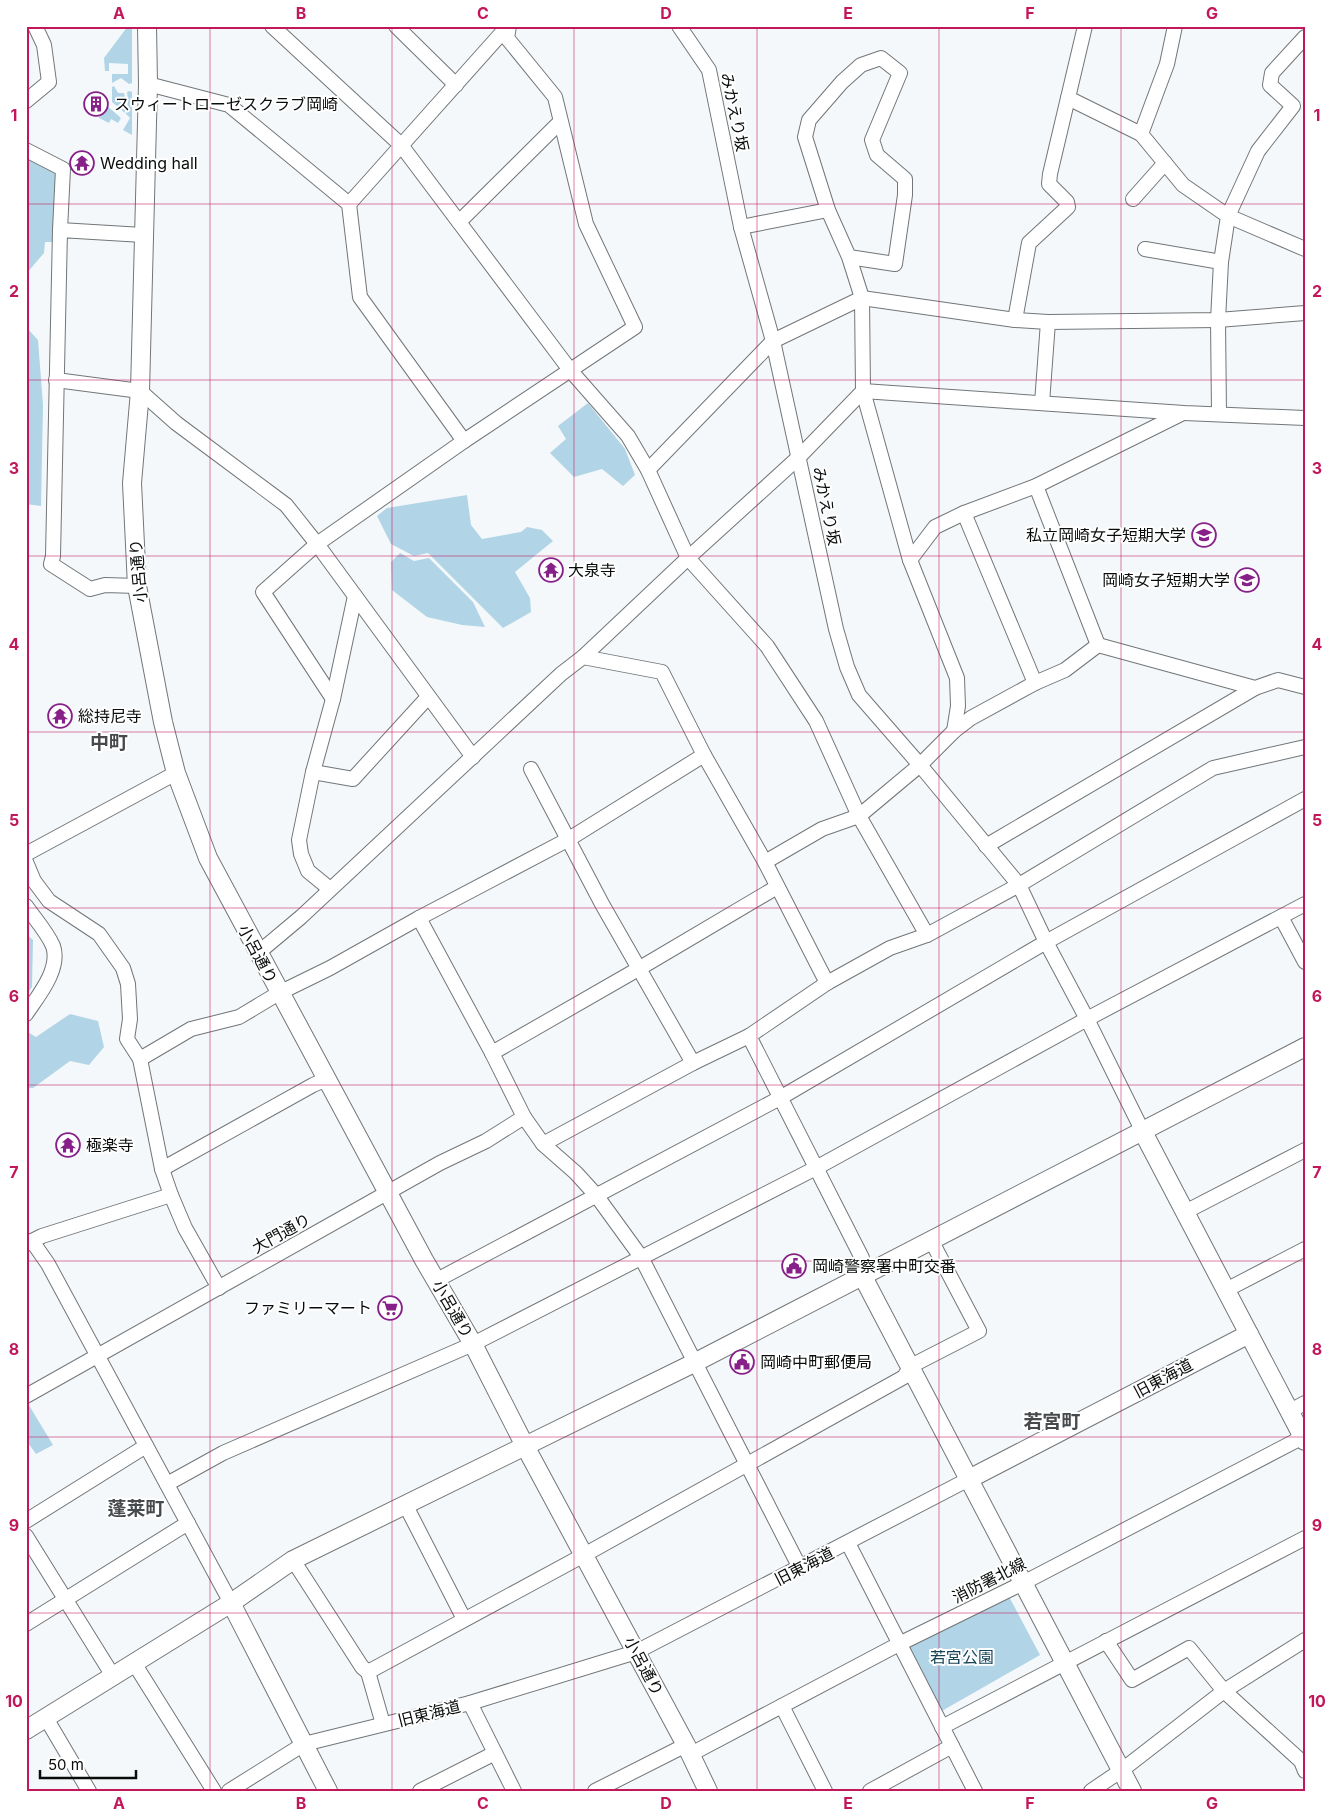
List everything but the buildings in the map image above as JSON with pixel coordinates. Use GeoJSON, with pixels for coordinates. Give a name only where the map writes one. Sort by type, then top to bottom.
{"type":"FeatureCollection","features":[{"type":"Feature","properties":{"kind":"street"},"geometry":{"type":"LineString","coordinates":[[26,101],[49,82],[44,45],[35,26]]}},
{"type":"Feature","properties":{"kind":"street","name":"小呂通り"},"geometry":{"type":"LineString","coordinates":[[146,26],[148,84],[140,391],[132,483],[137,586],[163,722],[176,773],[208,858],[388,1193],[473,1344],[708,1791]]}},
{"type":"Feature","properties":{"kind":"street"},"geometry":{"type":"LineString","coordinates":[[272,26],[401,145],[570,370],[628,436],[648,470],[688,558],[767,646],[816,721],[859,816],[927,935]]}},
{"type":"Feature","properties":{"kind":"street"},"geometry":{"type":"LineString","coordinates":[[396,26],[456,86]]}},
{"type":"Feature","properties":{"kind":"street"},"geometry":{"type":"LineString","coordinates":[[349,204],[508,26]]}},
{"type":"Feature","properties":{"kind":"street"},"geometry":{"type":"LineString","coordinates":[[333,700],[262,592],[317,544],[635,327],[586,224],[555,97],[507,38],[508,26]]}},
{"type":"Feature","properties":{"kind":"street","name":"みかえり坂"},"geometry":{"type":"LineString","coordinates":[[679,26],[709,70],[742,227],[773,341],[836,629],[847,667],[860,695],[920,764],[1019,885],[1046,942],[1088,1019],[1143,1132]]}},
{"type":"Feature","properties":{"kind":"street"},"geometry":{"type":"LineString","coordinates":[[1015,320],[1029,243],[1068,207],[1067,202],[1049,184],[1085,26]]}},
{"type":"Feature","properties":{"kind":"street"},"geometry":{"type":"LineString","coordinates":[[1142,134],[1167,64],[1175,26]]}},
{"type":"Feature","properties":{"kind":"street"},"geometry":{"type":"LineString","coordinates":[[1219,414],[1218,320],[1221,262],[1228,216],[1258,151],[1293,106],[1270,85],[1272,74],[1305,36]]}},
{"type":"Feature","properties":{"kind":"street"},"geometry":{"type":"LineString","coordinates":[[849,257],[895,264],[905,194],[905,179],[877,155],[872,140],[900,73],[881,58],[860,65],[842,82],[809,120],[805,138],[828,210],[849,257],[862,298],[863,392],[910,560],[957,678],[958,706],[954,730]]}},
{"type":"Feature","properties":{"kind":"street"},"geometry":{"type":"LineString","coordinates":[[148,84],[229,105],[349,204],[360,297],[464,442]]}},
{"type":"Feature","properties":{"kind":"street"},"geometry":{"type":"LineString","coordinates":[[1068,98],[1142,134],[1183,185],[1228,216],[1305,249]]}},
{"type":"Feature","properties":{"kind":"street"},"geometry":{"type":"LineString","coordinates":[[460,222],[560,122]]}},
{"type":"Feature","properties":{"kind":"street"},"geometry":{"type":"LineString","coordinates":[[26,150],[63,170],[56,380],[53,556],[50,564],[90,589],[105,584],[137,586]]}},
{"type":"Feature","properties":{"kind":"street"},"geometry":{"type":"LineString","coordinates":[[1133,199],[1165,163]]}},
{"type":"Feature","properties":{"kind":"street"},"geometry":{"type":"LineString","coordinates":[[742,227],[828,210]]}},
{"type":"Feature","properties":{"kind":"street"},"geometry":{"type":"LineString","coordinates":[[60,230],[143,235]]}},
{"type":"Feature","properties":{"kind":"street"},"geometry":{"type":"LineString","coordinates":[[1145,250],[1221,262]]}},
{"type":"Feature","properties":{"kind":"street"},"geometry":{"type":"LineString","coordinates":[[648,470],[773,341],[862,298],[1015,320],[1048,322],[1218,320],[1305,313]]}},
{"type":"Feature","properties":{"kind":"street"},"geometry":{"type":"LineString","coordinates":[[1042,403],[1048,322]]}},
{"type":"Feature","properties":{"kind":"street"},"geometry":{"type":"LineString","coordinates":[[56,380],[140,391],[176,423],[286,505],[317,544],[473,757]]}},
{"type":"Feature","properties":{"kind":"street"},"geometry":{"type":"LineString","coordinates":[[258,953],[330,890],[561,674],[583,657],[688,558],[799,458],[863,392],[1184,413],[1305,418]]}},
{"type":"Feature","properties":{"kind":"street"},"geometry":{"type":"LineString","coordinates":[[910,560],[935,527],[964,513],[1036,486],[1184,413]]}},
{"type":"Feature","properties":{"kind":"street"},"geometry":{"type":"LineString","coordinates":[[1036,486],[1098,645]]}},
{"type":"Feature","properties":{"kind":"street"},"geometry":{"type":"LineString","coordinates":[[964,513],[1036,683]]}},
{"type":"Feature","properties":{"kind":"street"},"geometry":{"type":"LineString","coordinates":[[330,890],[308,871],[301,854],[299,840],[313,772],[333,700],[355,596]]}},
{"type":"Feature","properties":{"kind":"street"},"geometry":{"type":"LineString","coordinates":[[765,862],[822,829],[859,816],[920,764],[954,730],[970,718],[1065,670],[1098,645]]}},
{"type":"Feature","properties":{"kind":"street"},"geometry":{"type":"LineString","coordinates":[[1098,645],[1255,688]]}},
{"type":"Feature","properties":{"kind":"street"},"geometry":{"type":"LineString","coordinates":[[583,657],[662,672],[704,756],[765,862],[828,983]]}},
{"type":"Feature","properties":{"kind":"street"},"geometry":{"type":"LineString","coordinates":[[986,846],[1255,688],[1278,680],[1305,687]]}},
{"type":"Feature","properties":{"kind":"street"},"geometry":{"type":"LineString","coordinates":[[313,772],[353,779],[428,697]]}},
{"type":"Feature","properties":{"kind":"street"},"geometry":{"type":"LineString","coordinates":[[543,1144],[693,1063],[749,1036],[828,983],[890,948],[927,935],[1019,885],[1213,768],[1305,747]]}},
{"type":"Feature","properties":{"kind":"street"},"geometry":{"type":"LineString","coordinates":[[140,1059],[191,1029],[239,1017],[279,993],[330,968],[418,918],[569,839],[704,756]]}},
{"type":"Feature","properties":{"kind":"street"},"geometry":{"type":"LineString","coordinates":[[531,769],[602,904],[693,1063]]}},
{"type":"Feature","properties":{"kind":"street"},"geometry":{"type":"LineString","coordinates":[[26,854],[176,773]]}},
{"type":"Feature","properties":{"kind":"street"},"geometry":{"type":"LineString","coordinates":[[437,1280],[780,1098],[1046,942],[1305,799]]}},
{"type":"Feature","properties":{"kind":"street"},"geometry":{"type":"LineString","coordinates":[[26,862],[34,880],[49,901],[100,934],[123,968],[128,984],[130,1019],[127,1039],[140,1059],[162,1169],[186,1228],[219,1288]]}},
{"type":"Feature","properties":{"kind":"street"},"geometry":{"type":"LineString","coordinates":[[492,1053],[777,887]]}},
{"type":"Feature","properties":{"kind":"street"},"geometry":{"type":"LineString","coordinates":[[167,1484],[223,1453],[473,1344],[816,1168],[1088,1019],[1305,904]]}},
{"type":"Feature","properties":{"kind":"street"},"geometry":{"type":"LineString","coordinates":[[26,906],[53,947],[54,963],[47,981],[26,1014]]}},
{"type":"Feature","properties":{"kind":"street"},"geometry":{"type":"LineString","coordinates":[[1281,916],[1305,962]]}},
{"type":"Feature","properties":{"kind":"street"},"geometry":{"type":"LineString","coordinates":[[418,918],[492,1053],[524,1117],[543,1144],[576,1173],[596,1195],[641,1258],[800,1568]]}},
{"type":"Feature","properties":{"kind":"street"},"geometry":{"type":"LineString","coordinates":[[749,1036],[862,1258],[862,1275],[1132,1791]]}},
{"type":"Feature","properties":{"kind":"street"},"geometry":{"type":"LineString","coordinates":[[26,1730],[231,1603],[293,1560],[696,1362],[1305,1047]]}},
{"type":"Feature","properties":{"kind":"street"},"geometry":{"type":"LineString","coordinates":[[162,1169],[312,1085],[327,1079]]}},
{"type":"Feature","properties":{"kind":"street","name":"大門通り"},"geometry":{"type":"LineString","coordinates":[[26,1396],[440,1163],[486,1142],[524,1117]]}},
{"type":"Feature","properties":{"kind":"street"},"geometry":{"type":"LineString","coordinates":[[1143,1132],[1249,1334],[1297,1407],[1304,1439]]}},
{"type":"Feature","properties":{"kind":"street"},"geometry":{"type":"LineString","coordinates":[[1185,1212],[1305,1150]]}},
{"type":"Feature","properties":{"kind":"street"},"geometry":{"type":"LineString","coordinates":[[171,1195],[42,1236],[29,1242],[48,1264],[231,1603],[328,1791]]}},
{"type":"Feature","properties":{"kind":"street"},"geometry":{"type":"LineString","coordinates":[[368,1672],[584,1556],[904,1377],[911,1366],[979,1331],[931,1240]]}},
{"type":"Feature","properties":{"kind":"street"},"geometry":{"type":"LineString","coordinates":[[1226,1290],[1304,1252]]}},
{"type":"Feature","properties":{"kind":"street","name":"旧東海道"},"geometry":{"type":"LineString","coordinates":[[229,1791],[304,1744],[470,1703],[636,1652],[1249,1334]]}},
{"type":"Feature","properties":{"kind":"street","name":"消防署北線"},"geometry":{"type":"LineString","coordinates":[[595,1791],[782,1706],[899,1644],[1304,1439]]}},
{"type":"Feature","properties":{"kind":"street"},"geometry":{"type":"LineString","coordinates":[[26,1521],[146,1446]]}},
{"type":"Feature","properties":{"kind":"street"},"geometry":{"type":"LineString","coordinates":[[405,1504],[464,1619]]}},
{"type":"Feature","properties":{"kind":"street"},"geometry":{"type":"LineString","coordinates":[[26,1624],[188,1523]]}},
{"type":"Feature","properties":{"kind":"street"},"geometry":{"type":"LineString","coordinates":[[26,1536],[113,1676]]}},
{"type":"Feature","properties":{"kind":"street"},"geometry":{"type":"LineString","coordinates":[[942,1727],[1305,1538]]}},
{"type":"Feature","properties":{"kind":"street"},"geometry":{"type":"LineString","coordinates":[[848,1543],[974,1791]]}},
{"type":"Feature","properties":{"kind":"street"},"geometry":{"type":"LineString","coordinates":[[293,1560],[362,1667],[368,1672],[383,1724]]}},
{"type":"Feature","properties":{"kind":"street"},"geometry":{"type":"LineString","coordinates":[[1091,1791],[1122,1770],[1224,1691],[1305,1640]]}},
{"type":"Feature","properties":{"kind":"street"},"geometry":{"type":"LineString","coordinates":[[1106,1641],[1132,1680],[1189,1648],[1224,1691],[1301,1761],[1305,1771]]}},
{"type":"Feature","properties":{"kind":"street"},"geometry":{"type":"LineString","coordinates":[[134,1664],[214,1791]]}},
{"type":"Feature","properties":{"kind":"street"},"geometry":{"type":"LineString","coordinates":[[470,1703],[514,1791]]}},
{"type":"Feature","properties":{"kind":"street"},"geometry":{"type":"LineString","coordinates":[[782,1706],[825,1791]]}},
{"type":"Feature","properties":{"kind":"street"},"geometry":{"type":"LineString","coordinates":[[46,1718],[89,1791]]}},
{"type":"Feature","properties":{"kind":"street"},"geometry":{"type":"LineString","coordinates":[[870,1791],[952,1746]]}},
{"type":"Feature","properties":{"kind":"street"},"geometry":{"type":"LineString","coordinates":[[420,1791],[495,1754]]}},
{"type":"Feature","properties":{"kind":"green space"},"geometry":{"type":"Polygon","coordinates":[[[128,26],[132,26],[132,83],[129,84],[121,78],[112,83],[112,74],[128,74],[128,64],[109,63],[109,71],[105,71],[104,58],[128,26]]]}},
{"type":"Feature","properties":{"kind":"green space"},"geometry":{"type":"Polygon","coordinates":[[[114,86],[118,93],[124,93],[126,101],[125,113],[112,102],[112,87],[114,86]]]}},
{"type":"Feature","properties":{"kind":"green space"},"geometry":{"type":"Polygon","coordinates":[[[127,92],[132,92],[132,135],[123,130],[130,118],[126,114],[127,92]]]}},
{"type":"Feature","properties":{"kind":"green space"},"geometry":{"type":"Polygon","coordinates":[[[106,105],[121,118],[118,123],[111,119],[109,123],[99,118],[99,106],[106,105]]]}},
{"type":"Feature","properties":{"kind":"green space"},"geometry":{"type":"Polygon","coordinates":[[[26,157],[58,175],[53,242],[45,242],[44,253],[26,274],[26,157]]]}},
{"type":"Feature","properties":{"kind":"green space"},"geometry":{"type":"Polygon","coordinates":[[[26,327],[38,340],[43,405],[41,506],[26,504],[26,327]]]}},
{"type":"Feature","properties":{"kind":"green space"},"geometry":{"type":"Polygon","coordinates":[[[588,403],[625,449],[635,475],[623,486],[602,469],[574,477],[550,453],[566,439],[558,426],[588,403]]]}},
{"type":"Feature","properties":{"kind":"green space"},"geometry":{"type":"Polygon","coordinates":[[[467,495],[471,525],[482,539],[521,532],[527,527],[542,530],[553,541],[515,572],[530,598],[531,612],[503,628],[428,553],[414,556],[391,544],[377,516],[387,508],[467,495]]]}},
{"type":"Feature","properties":{"kind":"green space"},"geometry":{"type":"Polygon","coordinates":[[[400,553],[414,561],[429,558],[473,602],[485,627],[462,625],[427,617],[392,590],[391,562],[400,553]]]}},
{"type":"Feature","properties":{"kind":"green space"},"geometry":{"type":"Polygon","coordinates":[[[26,934],[33,940],[32,987],[26,995],[26,934]]]}},
{"type":"Feature","properties":{"kind":"green space"},"geometry":{"type":"Polygon","coordinates":[[[70,1014],[98,1021],[104,1047],[89,1065],[70,1061],[33,1088],[26,1088],[26,1031],[36,1037],[70,1014]]]}},
{"type":"Feature","properties":{"kind":"green space"},"geometry":{"type":"Polygon","coordinates":[[[27,1402],[53,1445],[36,1454],[26,1440],[27,1402]]]}},
{"type":"Feature","properties":{"kind":"green space","name":"若宮公園"},"geometry":{"type":"Polygon","coordinates":[[[1006,1591],[1040,1655],[940,1712],[905,1647],[1006,1591]]]}},
{"type":"Feature","properties":{"kind":"place","name":"スウィートローゼスクラブ岡崎"},"geometry":{"type":"Point","coordinates":[96,104]}},
{"type":"Feature","properties":{"kind":"place","name":"Wedding hall"},"geometry":{"type":"Point","coordinates":[82,163]}},
{"type":"Feature","properties":{"kind":"place","name":"私立岡崎女子短期大学"},"geometry":{"type":"Point","coordinates":[1204,535]}},
{"type":"Feature","properties":{"kind":"place","name":"大泉寺"},"geometry":{"type":"Point","coordinates":[551,570]}},
{"type":"Feature","properties":{"kind":"place","name":"岡崎女子短期大学"},"geometry":{"type":"Point","coordinates":[1247,580]}},
{"type":"Feature","properties":{"kind":"place","name":"総持尼寺"},"geometry":{"type":"Point","coordinates":[60,716]}},
{"type":"Feature","properties":{"kind":"place","name":"極楽寺"},"geometry":{"type":"Point","coordinates":[68,1145]}},
{"type":"Feature","properties":{"kind":"place","name":"岡崎警察署中町交番"},"geometry":{"type":"Point","coordinates":[794,1266]}},
{"type":"Feature","properties":{"kind":"place","name":"ファミリーマート"},"geometry":{"type":"Point","coordinates":[390,1308]}},
{"type":"Feature","properties":{"kind":"place","name":"岡崎中町郵便局"},"geometry":{"type":"Point","coordinates":[742,1362]}},
{"type":"Feature","properties":{"kind":"district","name":"中町"},"geometry":{"type":"Point","coordinates":[109,742]}},
{"type":"Feature","properties":{"kind":"district","name":"若宮町"},"geometry":{"type":"Point","coordinates":[1052,1421]}},
{"type":"Feature","properties":{"kind":"district","name":"蓬莱町"},"geometry":{"type":"Point","coordinates":[136,1508]}}]}
